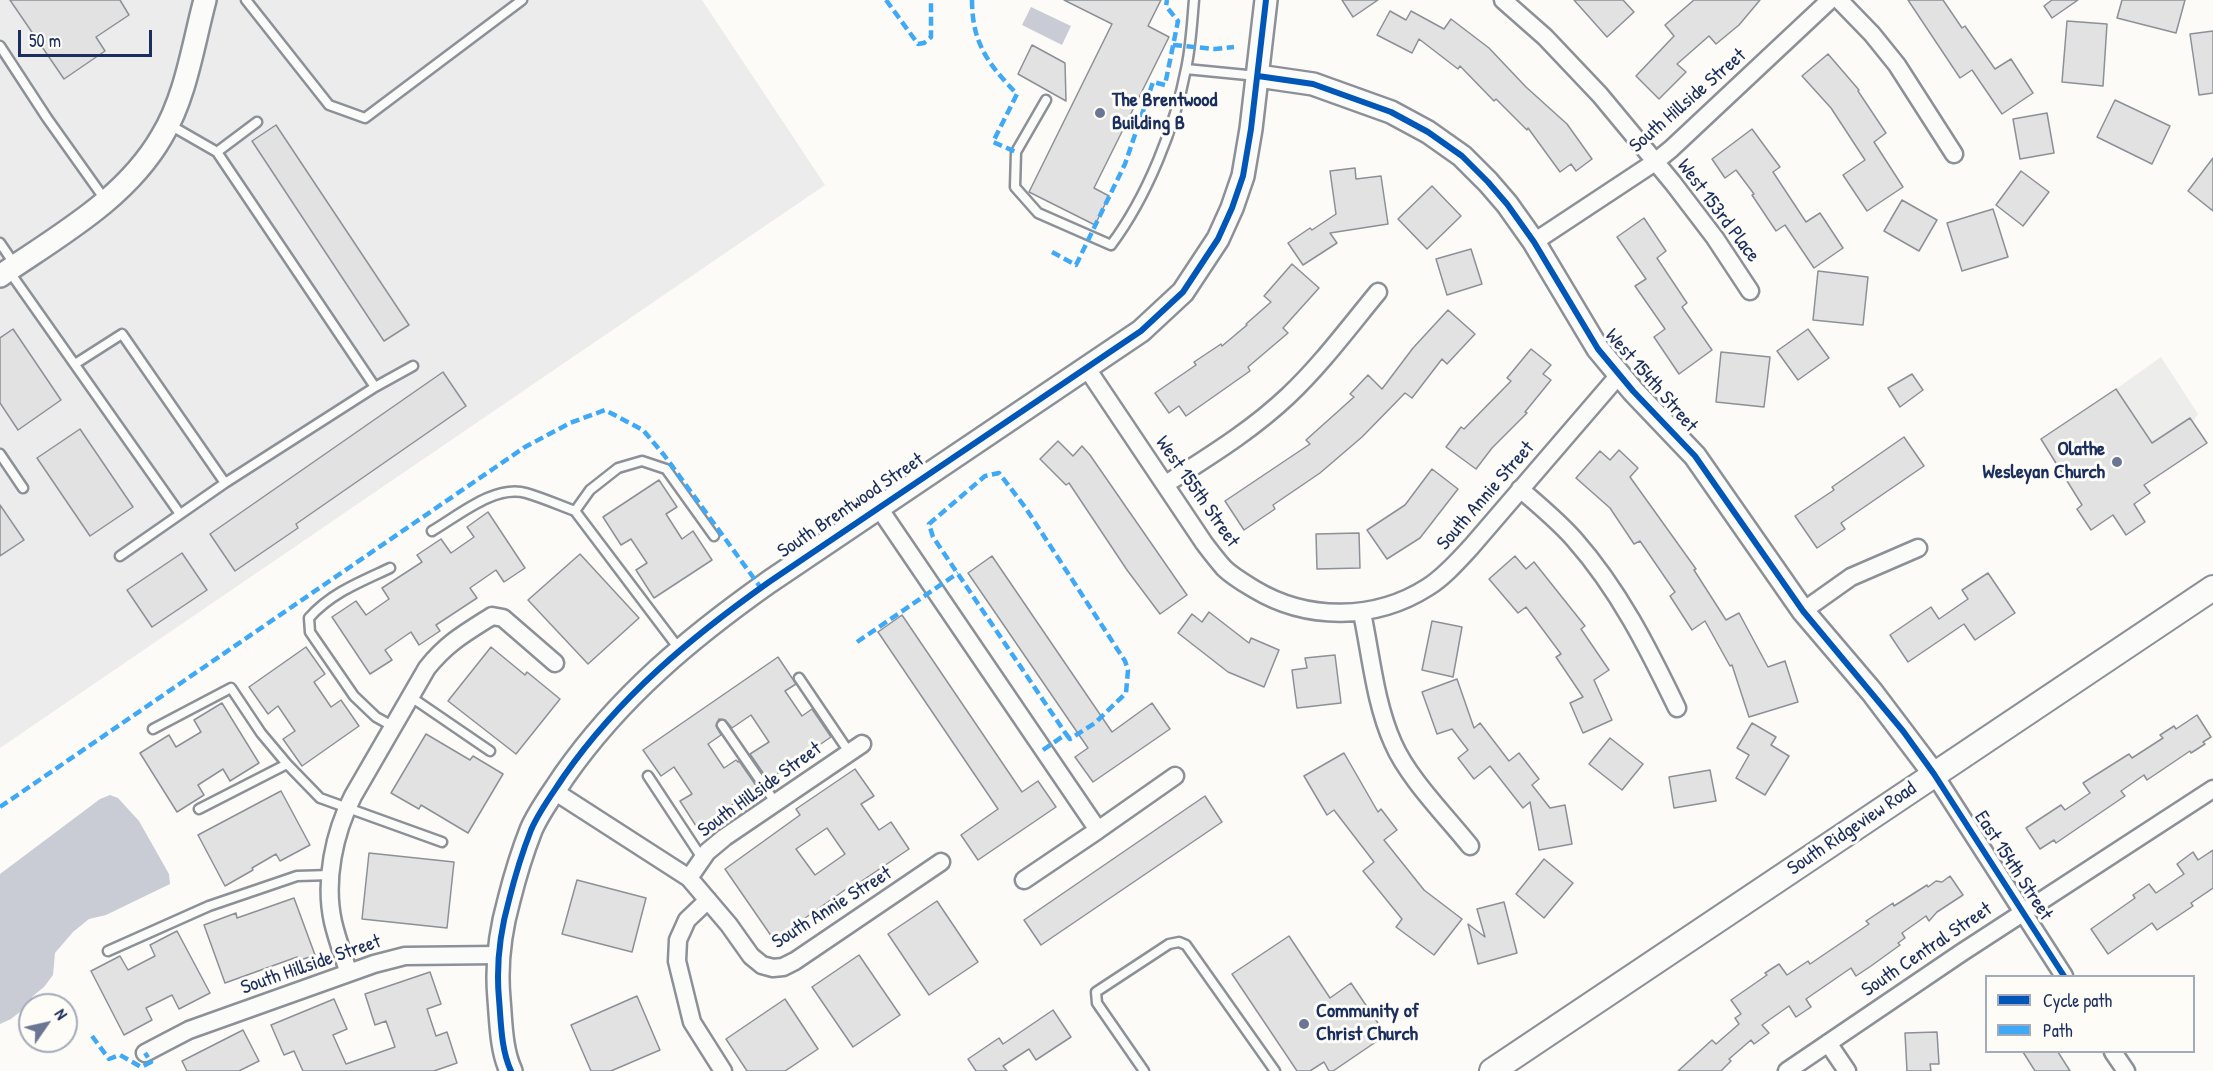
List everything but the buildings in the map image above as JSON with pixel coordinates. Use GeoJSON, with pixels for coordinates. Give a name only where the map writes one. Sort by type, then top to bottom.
{"type":"FeatureCollection","features":[{"type":"Feature","properties":{"kind":"main road","name":"South Ridgeview Road"},"geometry":{"type":"LineString","coordinates":[[1492,1071],[2213,588]]}},
{"type":"Feature","properties":{"kind":"street"},"geometry":{"type":"LineString","coordinates":[[8,271],[106,201],[138,169],[162,136],[182,89],[205,0]]}},
{"type":"Feature","properties":{"kind":"street","name":"South Brentwood Street"},"geometry":{"type":"LineString","coordinates":[[510,1071],[498,989],[498,956],[505,914],[516,872],[532,828],[554,791],[616,711],[662,664],[715,620],[1142,331],[1183,292],[1218,239],[1243,176],[1266,0]]}},
{"type":"Feature","properties":{"kind":"street","name":"West 153rd Place"},"geometry":{"type":"LineString","coordinates":[[1503,0],[1600,95],[1673,183],[1715,238],[1750,291]]}},
{"type":"Feature","properties":{"kind":"street","name":"South Hillside Street"},"geometry":{"type":"LineString","coordinates":[[1534,242],[1671,149],[1830,0]]}},
{"type":"Feature","properties":{"kind":"street"},"geometry":{"type":"LineString","coordinates":[[1839,0],[1872,34],[1897,65],[1954,154]]}},
{"type":"Feature","properties":{"kind":"street","name":"West 154th Street"},"geometry":{"type":"LineString","coordinates":[[1257,76],[1312,84],[1391,112],[1428,132],[1462,156],[1488,182],[1534,242],[1598,349],[1619,375],[1695,456],[1803,610],[1878,699],[1934,774]]}},
{"type":"Feature","properties":{"kind":"street"},"geometry":{"type":"LineString","coordinates":[[1166,484],[1227,445],[1289,395],[1378,292]]}},
{"type":"Feature","properties":{"kind":"street","name":"West 155th Street"},"geometry":{"type":"LineString","coordinates":[[1086,367],[1204,543],[1225,569],[1243,583],[1289,606],[1314,611],[1362,612]]}},
{"type":"Feature","properties":{"kind":"street","name":"South Annie Street"},"geometry":{"type":"LineString","coordinates":[[1362,612],[1397,603],[1429,587],[1471,547],[1619,375]]}},
{"type":"Feature","properties":{"kind":"street"},"geometry":{"type":"LineString","coordinates":[[1520,489],[1573,538],[1603,574],[1637,627],[1677,708]]}},
{"type":"Feature","properties":{"kind":"street"},"geometry":{"type":"LineString","coordinates":[[879,508],[1098,830]]}},
{"type":"Feature","properties":{"kind":"street"},"geometry":{"type":"LineString","coordinates":[[1803,610],[1851,577],[1918,548]]}},
{"type":"Feature","properties":{"kind":"street"},"geometry":{"type":"LineString","coordinates":[[1362,612],[1385,723],[1394,745],[1406,766],[1470,846]]}},
{"type":"Feature","properties":{"kind":"street"},"geometry":{"type":"LineString","coordinates":[[348,971],[333,922],[330,897],[336,843],[343,816],[427,668],[442,650],[459,636],[492,616],[503,618],[555,663]]}},
{"type":"Feature","properties":{"kind":"street","name":"South Hillside Street"},"geometry":{"type":"LineString","coordinates":[[689,878],[703,859],[725,837],[856,748]]}},
{"type":"Feature","properties":{"kind":"street","name":"East 154th Street"},"geometry":{"type":"LineString","coordinates":[[1934,774],[2063,975]]}},
{"type":"Feature","properties":{"kind":"street"},"geometry":{"type":"LineString","coordinates":[[1024,880],[1175,776]]}},
{"type":"Feature","properties":{"kind":"street","name":"South Central Street"},"geometry":{"type":"LineString","coordinates":[[1788,1071],[2023,912],[2213,789]]}},
{"type":"Feature","properties":{"kind":"street","name":"South Annie Street"},"geometry":{"type":"LineString","coordinates":[[554,791],[689,878],[751,956],[762,965],[773,968],[783,967],[941,862]]}},
{"type":"Feature","properties":{"kind":"street"},"geometry":{"type":"LineString","coordinates":[[708,900],[687,920],[678,940],[677,961],[692,1022],[723,1071]]}},
{"type":"Feature","properties":{"kind":"street","name":"South Hillside Street"},"geometry":{"type":"LineString","coordinates":[[145,1053],[189,1030],[348,971],[405,956],[498,956]]}},
{"type":"Feature","properties":{"kind":"street"},"geometry":{"type":"LineString","coordinates":[[1828,1043],[1847,1071]]}},
{"type":"Feature","properties":{"kind":"street"},"geometry":{"type":"LineString","coordinates":[[2114,1053],[2126,1071]]}},
{"type":"Feature","properties":{"kind":"lane"},"geometry":{"type":"LineString","coordinates":[[246,0],[329,105],[365,118],[522,0]]}},
{"type":"Feature","properties":{"kind":"lane"},"geometry":{"type":"LineString","coordinates":[[1046,100],[1016,153],[1015,187],[1038,213],[1112,245],[1123,230],[1165,147],[1186,69],[1194,0]]}},
{"type":"Feature","properties":{"kind":"lane"},"geometry":{"type":"LineString","coordinates":[[0,46],[47,118],[106,201]]}},
{"type":"Feature","properties":{"kind":"lane"},"geometry":{"type":"LineString","coordinates":[[1186,69],[1257,76]]}},
{"type":"Feature","properties":{"kind":"lane"},"geometry":{"type":"LineString","coordinates":[[217,152],[257,122]]}},
{"type":"Feature","properties":{"kind":"lane"},"geometry":{"type":"LineString","coordinates":[[168,124],[217,152],[375,387]]}},
{"type":"Feature","properties":{"kind":"lane"},"geometry":{"type":"LineString","coordinates":[[0,243],[8,271],[180,514]]}},
{"type":"Feature","properties":{"kind":"lane"},"geometry":{"type":"LineString","coordinates":[[75,364],[122,334],[225,483]]}},
{"type":"Feature","properties":{"kind":"lane"},"geometry":{"type":"LineString","coordinates":[[120,556],[225,483],[375,387],[413,366]]}},
{"type":"Feature","properties":{"kind":"lane"},"geometry":{"type":"LineString","coordinates":[[0,454],[23,488]]}},
{"type":"Feature","properties":{"kind":"lane"},"geometry":{"type":"LineString","coordinates":[[575,511],[590,490],[618,468],[642,461],[666,470],[714,536]]}},
{"type":"Feature","properties":{"kind":"lane"},"geometry":{"type":"LineString","coordinates":[[432,531],[477,502],[496,494],[524,492],[575,511],[680,650]]}},
{"type":"Feature","properties":{"kind":"lane"},"geometry":{"type":"LineString","coordinates":[[390,568],[335,594],[309,618],[310,632],[354,696],[390,734]]}},
{"type":"Feature","properties":{"kind":"lane"},"geometry":{"type":"LineString","coordinates":[[799,678],[856,748]]}},
{"type":"Feature","properties":{"kind":"lane"},"geometry":{"type":"LineString","coordinates":[[153,729],[231,688],[261,733],[287,765],[320,798],[442,842]]}},
{"type":"Feature","properties":{"kind":"lane"},"geometry":{"type":"LineString","coordinates":[[411,697],[490,752]]}},
{"type":"Feature","properties":{"kind":"lane"},"geometry":{"type":"LineString","coordinates":[[722,725],[775,802]]}},
{"type":"Feature","properties":{"kind":"lane"},"geometry":{"type":"LineString","coordinates":[[200,809],[287,765]]}},
{"type":"Feature","properties":{"kind":"lane"},"geometry":{"type":"LineString","coordinates":[[648,776],[703,859]]}},
{"type":"Feature","properties":{"kind":"lane"},"geometry":{"type":"LineString","coordinates":[[108,951],[209,906],[297,876],[331,875]]}},
{"type":"Feature","properties":{"kind":"lane"},"geometry":{"type":"LineString","coordinates":[[1144,1071],[1097,1003],[1096,992],[1169,944],[1179,942],[1186,945],[1275,1071]]}},
{"type":"Feature","properties":{"kind":"shaded area"},"geometry":{"type":"Polygon","coordinates":[[[0,0],[702,0],[825,185],[0,748],[0,0]]]}},
{"type":"Feature","properties":{"kind":"shaded area"},"geometry":{"type":"Polygon","coordinates":[[[1031,7],[1071,26],[1062,45],[1022,25],[1031,7]]]}},
{"type":"Feature","properties":{"kind":"shaded area"},"geometry":{"type":"Polygon","coordinates":[[[2161,357],[2198,414],[2193,422],[2190,418],[2126,460],[2116,389],[2161,357]]]}},
{"type":"Feature","properties":{"kind":"shaded area"},"geometry":{"type":"Polygon","coordinates":[[[110,795],[118,798],[139,821],[169,874],[170,884],[106,915],[89,919],[73,932],[55,953],[53,975],[44,987],[37,993],[18,993],[18,1013],[0,1024],[0,874],[100,799],[110,795]]]}},
{"type":"Feature","properties":{"kind":"marked path"},"geometry":{"type":"LineString","coordinates":[[886,0],[918,44],[924,43],[931,37],[931,0]]}},
{"type":"Feature","properties":{"kind":"marked path"},"geometry":{"type":"LineString","coordinates":[[972,0],[975,29],[984,52],[998,73],[1017,94],[993,142],[1016,152]]}},
{"type":"Feature","properties":{"kind":"marked path"},"geometry":{"type":"LineString","coordinates":[[1052,252],[1076,265],[1125,164],[1153,82],[1165,85],[1178,21],[1166,6],[1167,0]]}},
{"type":"Feature","properties":{"kind":"marked path"},"geometry":{"type":"LineString","coordinates":[[1173,45],[1215,49],[1234,47]]}},
{"type":"Feature","properties":{"kind":"marked path"},"geometry":{"type":"LineString","coordinates":[[0,807],[525,447],[570,423],[605,410],[643,430],[664,455],[761,588]]}},
{"type":"Feature","properties":{"kind":"marked path"},"geometry":{"type":"LineString","coordinates":[[1043,750],[1066,734],[1070,739],[1095,723],[1126,693],[1128,670],[1125,661],[1025,507],[999,473],[985,476],[929,524],[933,537],[1066,734]]}},
{"type":"Feature","properties":{"kind":"marked path"},"geometry":{"type":"LineString","coordinates":[[857,642],[958,573]]}},
{"type":"Feature","properties":{"kind":"marked path"},"geometry":{"type":"LineString","coordinates":[[92,1036],[109,1059],[120,1055],[141,1067],[151,1062],[145,1053]]}},
{"type":"Feature","properties":{"kind":"cycle path"},"geometry":{"type":"LineString","coordinates":[[511,1071],[503,1045],[498,987],[498,962],[503,924],[516,873],[531,830],[564,776],[586,747],[633,694],[684,647],[712,625],[769,582],[1141,331],[1183,292],[1218,239],[1243,176],[1251,129],[1266,0]]}},
{"type":"Feature","properties":{"kind":"cycle path"},"geometry":{"type":"LineString","coordinates":[[1258,76],[1313,84],[1391,112],[1428,132],[1462,156],[1488,182],[1534,242],[1598,349],[1633,391],[1695,456],[1803,611],[1903,731],[1934,774],[2063,975]]}},
{"type":"Feature","properties":{"kind":"place","name":"The Brentwood Building B"},"geometry":{"type":"Point","coordinates":[1100,113]}},
{"type":"Feature","properties":{"kind":"place","name":"Olathe Wesleyan Church"},"geometry":{"type":"Point","coordinates":[2117,462]}},
{"type":"Feature","properties":{"kind":"place","name":"Community of Christ Church"},"geometry":{"type":"Point","coordinates":[1304,1024]}}]}
